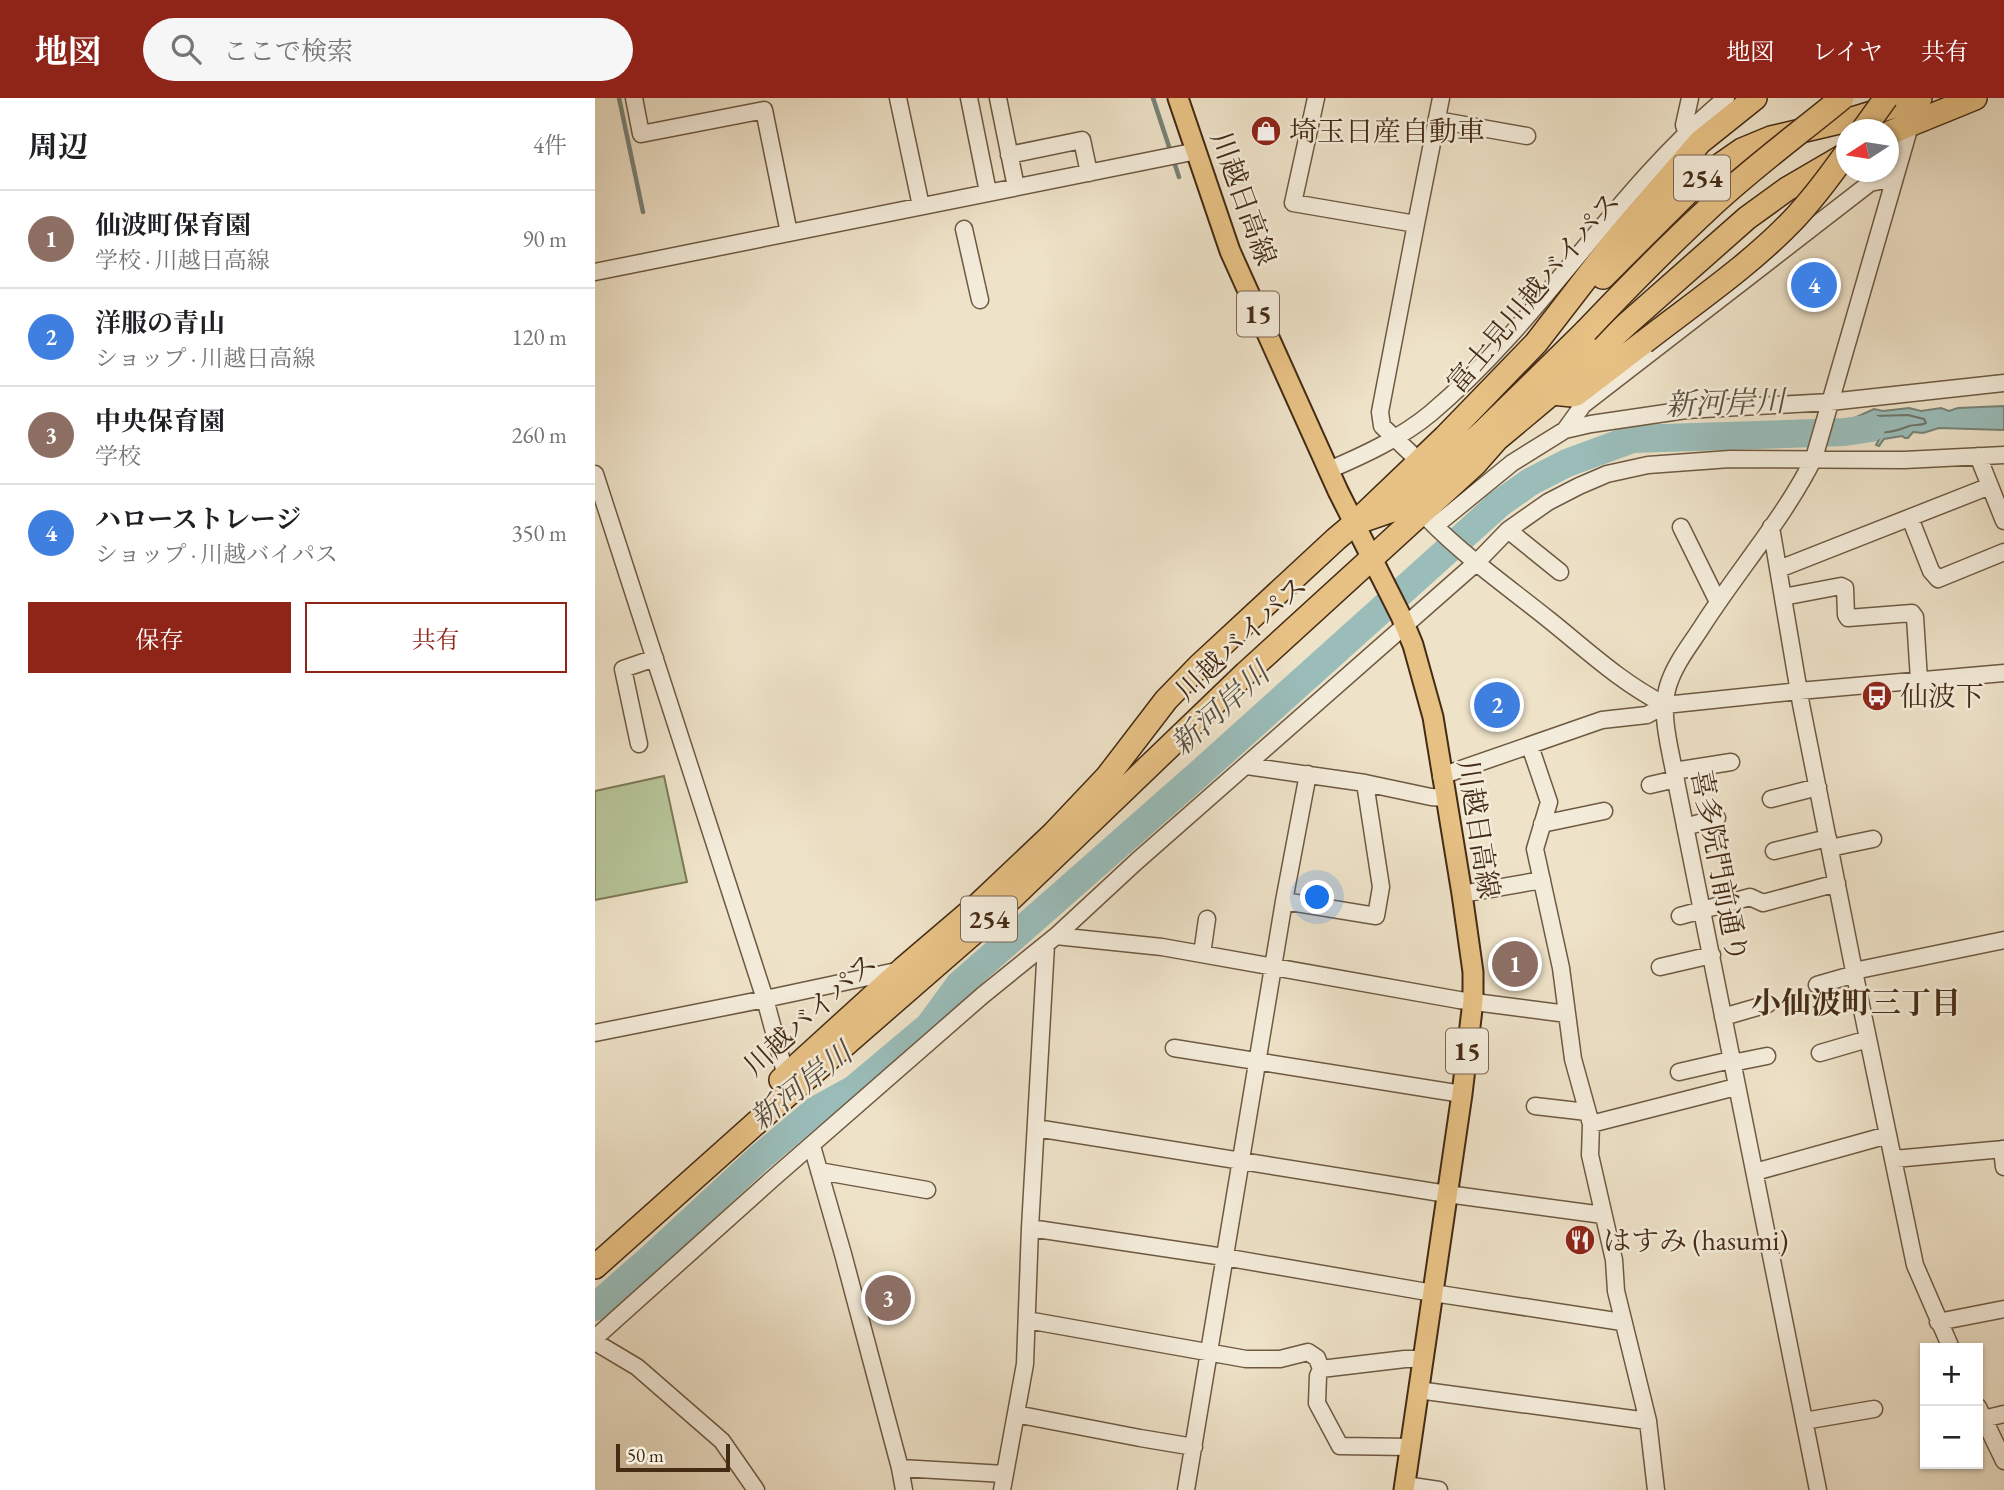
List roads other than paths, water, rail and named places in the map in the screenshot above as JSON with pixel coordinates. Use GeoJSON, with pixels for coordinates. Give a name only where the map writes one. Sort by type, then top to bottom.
{"type":"FeatureCollection","features":[{"type":"Feature","properties":{"kind":"highway","name":"富士見川越バイパス"},"geometry":{"type":"LineString","coordinates":[[1355,523],[1445,437],[1536,343],[1678,165],[1700,142],[1755,98]]}},
{"type":"Feature","properties":{"kind":"highway","name":"254"},"geometry":{"type":"LineString","coordinates":[[1497,439],[1586,331],[1639,276],[1707,209],[1842,98]]}},
{"type":"Feature","properties":{"kind":"highway"},"geometry":{"type":"LineString","coordinates":[[1871,119],[1886,98]]}},
{"type":"Feature","properties":{"kind":"highway","name":"254"},"geometry":{"type":"LineString","coordinates":[[1536,343],[1703,177],[1742,150],[1771,138],[1856,118],[1919,98]]}},
{"type":"Feature","properties":{"kind":"highway"},"geometry":{"type":"LineString","coordinates":[[1899,128],[1975,98]]}},
{"type":"Feature","properties":{"kind":"highway","name":"川越バイパス"},"geometry":{"type":"LineString","coordinates":[[595,1267],[783,1098],[995,914],[1371,557],[1432,523],[1497,439],[1552,394],[1747,218],[1787,189],[1836,159]]}},
{"type":"Feature","properties":{"kind":"highway","name":"254"},"geometry":{"type":"LineString","coordinates":[[1552,394],[1576,394],[1769,243],[1795,219],[1836,167]]}},
{"type":"Feature","properties":{"kind":"highway"},"geometry":{"type":"LineString","coordinates":[[1355,523],[1390,511],[1416,493],[1486,430],[1586,331]]}},
{"type":"Feature","properties":{"kind":"highway","name":"川越バイパス"},"geometry":{"type":"LineString","coordinates":[[595,1247],[903,969],[978,905],[1054,833],[1107,777],[1166,700],[1199,666],[1355,523]]}},
{"type":"Feature","properties":{"kind":"main road","name":"川越日高線"},"geometry":{"type":"LineString","coordinates":[[1178,98],[1230,251],[1329,470],[1403,621],[1419,662],[1433,717],[1462,894],[1473,972],[1473,1001],[1462,1094],[1404,1487]]}},
{"type":"Feature","properties":{"kind":"street"},"geometry":{"type":"LineString","coordinates":[[633,98],[641,134],[764,110],[789,233]]}},
{"type":"Feature","properties":{"kind":"street"},"geometry":{"type":"LineString","coordinates":[[898,98],[921,206]]}},
{"type":"Feature","properties":{"kind":"street"},"geometry":{"type":"LineString","coordinates":[[969,98],[988,192]]}},
{"type":"Feature","properties":{"kind":"street"},"geometry":{"type":"LineString","coordinates":[[997,98],[1016,187]]}},
{"type":"Feature","properties":{"kind":"street"},"geometry":{"type":"LineString","coordinates":[[1316,98],[1293,203],[1416,224]]}},
{"type":"Feature","properties":{"kind":"street"},"geometry":{"type":"LineString","coordinates":[[1419,461],[1383,426],[1380,412],[1441,98]]}},
{"type":"Feature","properties":{"kind":"street"},"geometry":{"type":"LineString","coordinates":[[1687,134],[1684,125],[1690,98]]}},
{"type":"Feature","properties":{"kind":"street"},"geometry":{"type":"LineString","coordinates":[[1329,470],[1395,438],[1429,414],[1472,374],[1575,261],[1629,195],[1687,134],[1726,98]]}},
{"type":"Feature","properties":{"kind":"street"},"geometry":{"type":"LineString","coordinates":[[1899,164],[1919,98]]}},
{"type":"Feature","properties":{"kind":"street"},"geometry":{"type":"LineString","coordinates":[[1437,120],[1527,136]]}},
{"type":"Feature","properties":{"kind":"street"},"geometry":{"type":"LineString","coordinates":[[1009,155],[1082,140],[1089,173]]}},
{"type":"Feature","properties":{"kind":"street"},"geometry":{"type":"LineString","coordinates":[[595,272],[1197,152]]}},
{"type":"Feature","properties":{"kind":"street"},"geometry":{"type":"LineString","coordinates":[[1565,430],[1583,405],[1870,183],[1875,182]]}},
{"type":"Feature","properties":{"kind":"street"},"geometry":{"type":"LineString","coordinates":[[1665,705],[1668,686],[1679,662],[1797,490],[1815,455],[1894,182]]}},
{"type":"Feature","properties":{"kind":"street"},"geometry":{"type":"LineString","coordinates":[[964,229],[980,300]]}},
{"type":"Feature","properties":{"kind":"street"},"geometry":{"type":"LineString","coordinates":[[1355,523],[1432,523],[1512,463],[1565,430],[1591,424],[1686,410],[1829,405],[2004,383]]}},
{"type":"Feature","properties":{"kind":"street"},"geometry":{"type":"LineString","coordinates":[[756,1490],[722,1441],[637,1367],[595,1340],[770,1181],[983,995],[1051,941],[1137,861],[1247,766],[1472,558],[1548,502],[1579,486],[1617,472],[1649,465],[1815,455],[1904,460],[2004,455]]}},
{"type":"Feature","properties":{"kind":"street"},"geometry":{"type":"LineString","coordinates":[[1978,456],[2004,521]]}},
{"type":"Feature","properties":{"kind":"street"},"geometry":{"type":"LineString","coordinates":[[595,474],[765,999],[786,1076]]}},
{"type":"Feature","properties":{"kind":"street"},"geometry":{"type":"LineString","coordinates":[[1779,569],[1990,486]]}},
{"type":"Feature","properties":{"kind":"street"},"geometry":{"type":"LineString","coordinates":[[1910,518],[1931,572],[1938,579],[2004,552]]}},
{"type":"Feature","properties":{"kind":"street"},"geometry":{"type":"LineString","coordinates":[[1432,523],[1617,676],[1665,705]]}},
{"type":"Feature","properties":{"kind":"street"},"geometry":{"type":"LineString","coordinates":[[1681,527],[1718,602]]}},
{"type":"Feature","properties":{"kind":"street"},"geometry":{"type":"LineString","coordinates":[[1771,527],[1799,691],[1854,973],[1915,1265],[1948,1343]]}},
{"type":"Feature","properties":{"kind":"street"},"geometry":{"type":"LineString","coordinates":[[1508,530],[1560,572]]}},
{"type":"Feature","properties":{"kind":"street"},"geometry":{"type":"LineString","coordinates":[[1783,597],[1841,586],[1845,588],[1848,618],[1912,613],[1915,617],[1919,680]]}},
{"type":"Feature","properties":{"kind":"street"},"geometry":{"type":"LineString","coordinates":[[639,744],[623,669],[655,659]]}},
{"type":"Feature","properties":{"kind":"street"},"geometry":{"type":"LineString","coordinates":[[1441,776],[1601,720],[1647,715],[1665,705],[2004,673]]}},
{"type":"Feature","properties":{"kind":"street","name":"喜多院門前通り"},"geometry":{"type":"LineString","coordinates":[[1665,705],[1685,827],[1704,910],[1731,1062],[1818,1490]]}},
{"type":"Feature","properties":{"kind":"street"},"geometry":{"type":"LineString","coordinates":[[1530,746],[1549,802],[1535,849],[1561,968],[1573,1059],[1589,1118],[1590,1155],[1614,1260],[1622,1322],[1648,1421],[1656,1490]]}},
{"type":"Feature","properties":{"kind":"street"},"geometry":{"type":"LineString","coordinates":[[1650,785],[1675,775],[1731,762]]}},
{"type":"Feature","properties":{"kind":"street"},"geometry":{"type":"LineString","coordinates":[[1247,766],[1445,798]]}},
{"type":"Feature","properties":{"kind":"street"},"geometry":{"type":"LineString","coordinates":[[1186,1490],[1284,901],[1308,774]]}},
{"type":"Feature","properties":{"kind":"street"},"geometry":{"type":"LineString","coordinates":[[1284,901],[1376,916],[1381,887],[1365,783]]}},
{"type":"Feature","properties":{"kind":"street"},"geometry":{"type":"LineString","coordinates":[[1771,799],[1818,787]]}},
{"type":"Feature","properties":{"kind":"street"},"geometry":{"type":"LineString","coordinates":[[1542,824],[1604,811]]}},
{"type":"Feature","properties":{"kind":"street"},"geometry":{"type":"LineString","coordinates":[[1685,827],[1717,818]]}},
{"type":"Feature","properties":{"kind":"street"},"geometry":{"type":"LineString","coordinates":[[1774,852],[1873,839]]}},
{"type":"Feature","properties":{"kind":"street"},"geometry":{"type":"LineString","coordinates":[[1462,894],[1542,880]]}},
{"type":"Feature","properties":{"kind":"street"},"geometry":{"type":"LineString","coordinates":[[1680,916],[1751,897],[1763,903],[1837,883]]}},
{"type":"Feature","properties":{"kind":"street"},"geometry":{"type":"LineString","coordinates":[[1202,954],[1207,919]]}},
{"type":"Feature","properties":{"kind":"street"},"geometry":{"type":"LineString","coordinates":[[1817,985],[1854,973],[2004,940]]}},
{"type":"Feature","properties":{"kind":"street"},"geometry":{"type":"LineString","coordinates":[[1051,941],[1161,947],[1473,1001],[1567,1014]]}},
{"type":"Feature","properties":{"kind":"street"},"geometry":{"type":"LineString","coordinates":[[900,1468],[1004,1482],[1025,1364],[1036,1128],[1051,941]]}},
{"type":"Feature","properties":{"kind":"street"},"geometry":{"type":"LineString","coordinates":[[1660,967],[1712,955]]}},
{"type":"Feature","properties":{"kind":"street"},"geometry":{"type":"LineString","coordinates":[[595,1033],[903,969]]}},
{"type":"Feature","properties":{"kind":"street"},"geometry":{"type":"LineString","coordinates":[[1723,1017],[1768,1004]]}},
{"type":"Feature","properties":{"kind":"street"},"geometry":{"type":"LineString","coordinates":[[1820,1053],[1868,1039]]}},
{"type":"Feature","properties":{"kind":"street"},"geometry":{"type":"LineString","coordinates":[[1174,1048],[1462,1094]]}},
{"type":"Feature","properties":{"kind":"street"},"geometry":{"type":"LineString","coordinates":[[1679,1072],[1767,1056]]}},
{"type":"Feature","properties":{"kind":"street"},"geometry":{"type":"LineString","coordinates":[[1535,1107],[1589,1118],[1736,1087]]}},
{"type":"Feature","properties":{"kind":"street"},"geometry":{"type":"LineString","coordinates":[[1036,1128],[1447,1194],[1603,1216]]}},
{"type":"Feature","properties":{"kind":"street"},"geometry":{"type":"LineString","coordinates":[[1755,1172],[1888,1135]]}},
{"type":"Feature","properties":{"kind":"street"},"geometry":{"type":"LineString","coordinates":[[812,1146],[904,1490]]}},
{"type":"Feature","properties":{"kind":"street"},"geometry":{"type":"LineString","coordinates":[[1894,1159],[2003,1149],[2004,1167]]}},
{"type":"Feature","properties":{"kind":"street"},"geometry":{"type":"LineString","coordinates":[[819,1171],[927,1190]]}},
{"type":"Feature","properties":{"kind":"street"},"geometry":{"type":"LineString","coordinates":[[1030,1228],[1622,1322]]}},
{"type":"Feature","properties":{"kind":"street"},"geometry":{"type":"LineString","coordinates":[[1938,1322],[2004,1309]]}},
{"type":"Feature","properties":{"kind":"street"},"geometry":{"type":"LineString","coordinates":[[1027,1320],[1246,1359],[1280,1359],[1308,1352],[1317,1358],[1321,1369],[1318,1376],[1317,1404],[1340,1446],[1410,1447]]}},
{"type":"Feature","properties":{"kind":"street"},"geometry":{"type":"LineString","coordinates":[[1321,1369],[1422,1359]]}},
{"type":"Feature","properties":{"kind":"street"},"geometry":{"type":"LineString","coordinates":[[1418,1390],[1648,1421]]}},
{"type":"Feature","properties":{"kind":"street"},"geometry":{"type":"LineString","coordinates":[[1804,1421],[1874,1409]]}},
{"type":"Feature","properties":{"kind":"street"},"geometry":{"type":"LineString","coordinates":[[1983,1413],[2004,1414]]}},
{"type":"Feature","properties":{"kind":"street"},"geometry":{"type":"LineString","coordinates":[[1016,1414],[1194,1447]]}},
{"type":"Feature","properties":{"kind":"street"},"geometry":{"type":"LineString","coordinates":[[1983,1419],[2004,1461]]}},
{"type":"Feature","properties":{"kind":"street"},"geometry":{"type":"LineString","coordinates":[[1404,1487],[1439,1490]]}},
{"type":"Feature","properties":{"kind":"water"},"geometry":{"type":"Polygon","coordinates":[[[2004,406],[2004,430],[1939,428],[1923,433],[1913,432],[1908,438],[1902,436],[1884,439],[1879,446],[1876,445],[1879,439],[1864,440],[1860,434],[1832,435],[1836,423],[1874,409],[1883,411],[1909,408],[1921,411],[1941,408],[1949,411],[1958,408],[2004,406]]]}},
{"type":"Feature","properties":{"kind":"waterway"},"geometry":{"type":"LineString","coordinates":[[619,98],[643,212]]}},
{"type":"Feature","properties":{"kind":"waterway"},"geometry":{"type":"LineString","coordinates":[[1153,98],[1179,177]]}},
{"type":"Feature","properties":{"kind":"waterway","name":"新河岸川"},"geometry":{"type":"LineString","coordinates":[[595,1307],[816,1110],[854,1089],[929,1026],[959,985],[1499,504],[1530,482],[1567,463],[1632,439],[1845,432],[1871,428]]}},
{"type":"Feature","properties":{"kind":"place","name":"埼玉日産自動車"},"geometry":{"type":"Point","coordinates":[1266,131]}},
{"type":"Feature","properties":{"kind":"place","name":"ハローストレージ"},"geometry":{"type":"Point","coordinates":[1814,285]}},
{"type":"Feature","properties":{"kind":"place","name":"仙波下"},"geometry":{"type":"Point","coordinates":[1877,696]}},
{"type":"Feature","properties":{"kind":"place","name":"洋服の青山"},"geometry":{"type":"Point","coordinates":[1497,705]}},
{"type":"Feature","properties":{"kind":"place","name":"仙波町保育園"},"geometry":{"type":"Point","coordinates":[1515,964]}},
{"type":"Feature","properties":{"kind":"place","name":"はすみ (hasumi)"},"geometry":{"type":"Point","coordinates":[1580,1240]}},
{"type":"Feature","properties":{"kind":"place","name":"中央保育園"},"geometry":{"type":"Point","coordinates":[888,1298]}},
{"type":"Feature","properties":{"kind":"district","name":"小仙波町三丁目"},"geometry":{"type":"Point","coordinates":[1856,1003]}}]}
